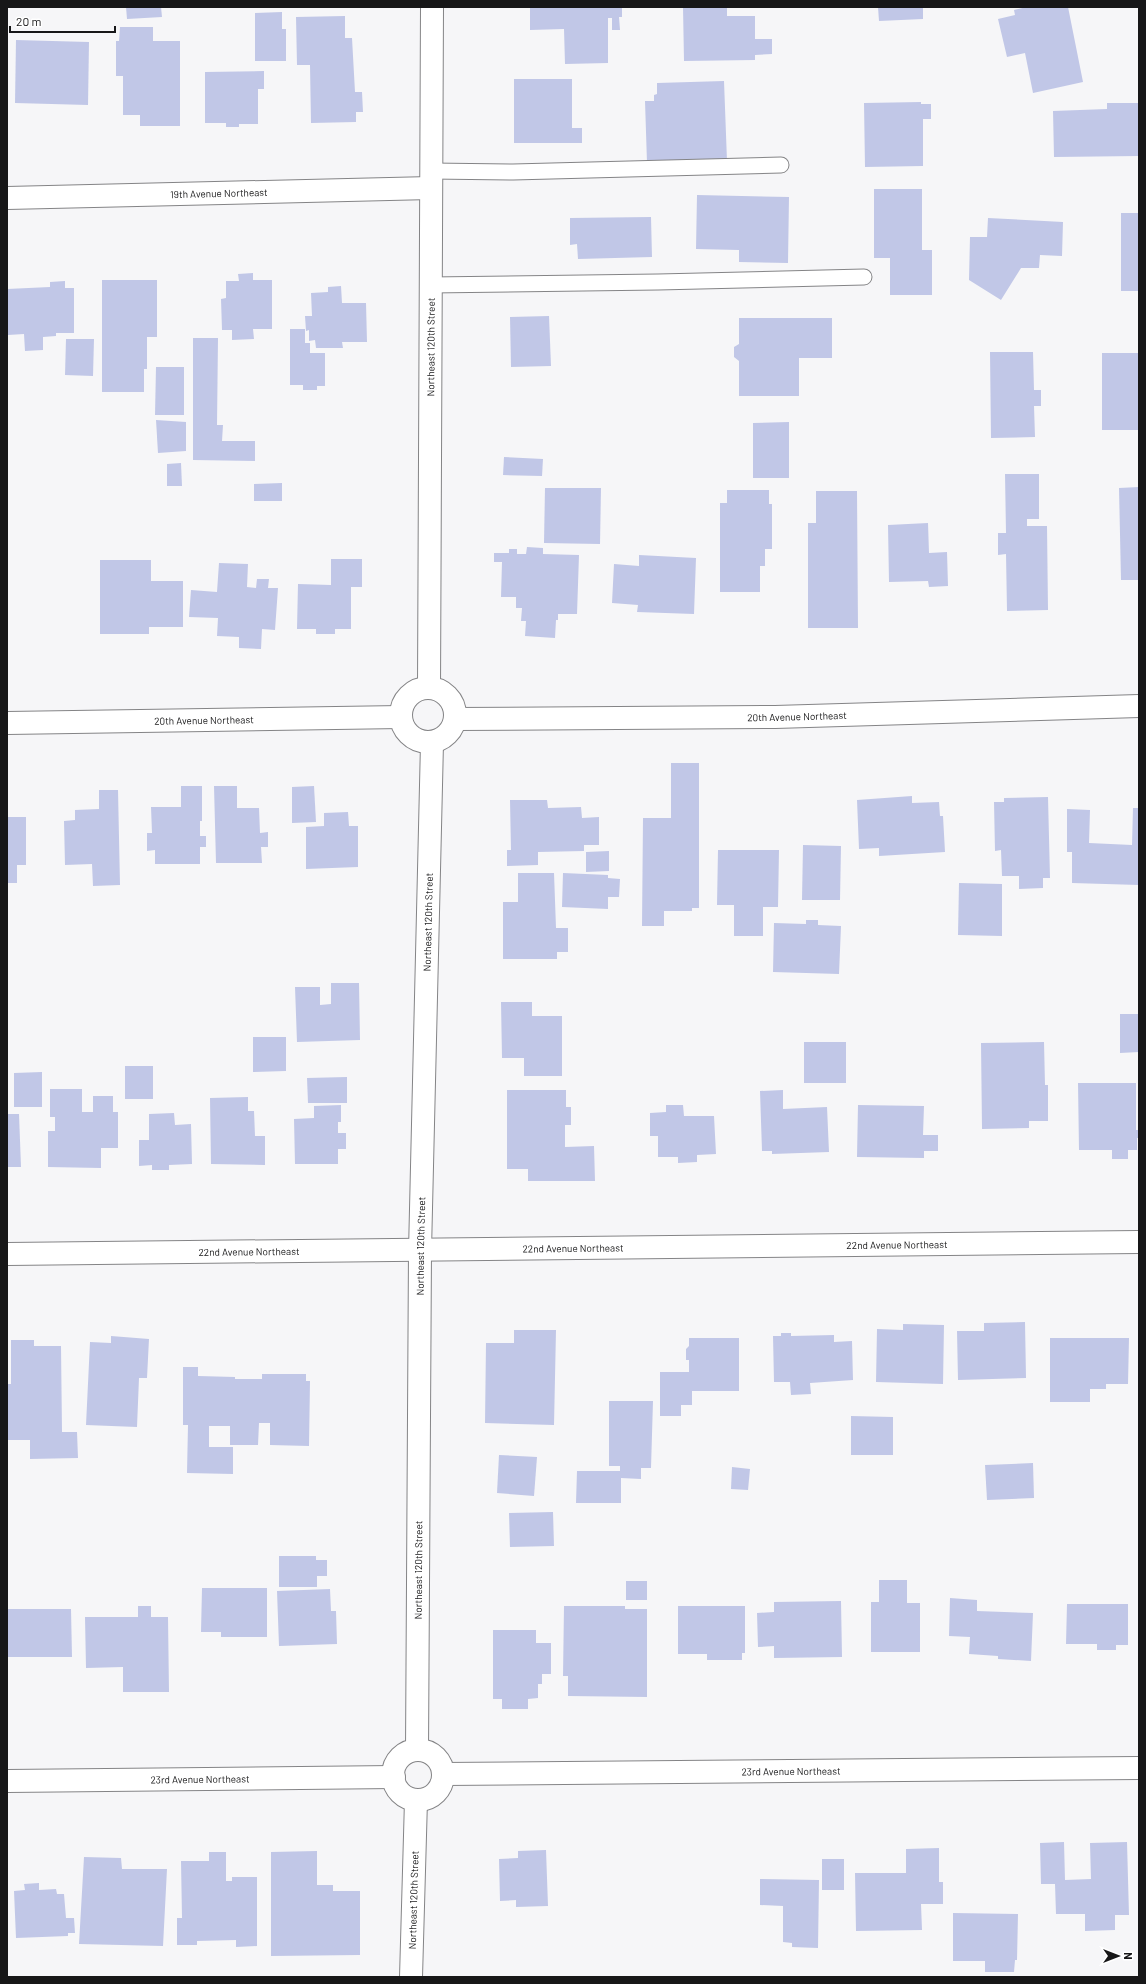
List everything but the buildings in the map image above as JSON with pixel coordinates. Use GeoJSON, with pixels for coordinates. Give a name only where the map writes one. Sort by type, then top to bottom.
{"type":"FeatureCollection","features":[{"type":"Feature","properties":{"kind":"street","name":"Northeast 120th Street"},"geometry":{"type":"LineString","coordinates":[[429,688],[432,7]]}},
{"type":"Feature","properties":{"kind":"street","name":"19th Avenue Northeast"},"geometry":{"type":"LineString","coordinates":[[7,198],[431,180]]}},
{"type":"Feature","properties":{"kind":"street"},"geometry":{"type":"LineString","coordinates":[[429,688],[438,690],[451,701],[455,710],[456,719],[447,735],[432,743],[415,739],[408,733],[401,717],[402,708],[406,700],[420,689],[429,688]]}},
{"type":"Feature","properties":{"kind":"street","name":"20th Avenue Northeast"},"geometry":{"type":"LineString","coordinates":[[456,719],[775,717],[1139,706]]}},
{"type":"Feature","properties":{"kind":"street","name":"20th Avenue Northeast"},"geometry":{"type":"LineString","coordinates":[[7,723],[401,717]]}},
{"type":"Feature","properties":{"kind":"street","name":"Northeast 120th Street"},"geometry":{"type":"LineString","coordinates":[[417,1750],[420,1251],[432,743]]}},
{"type":"Feature","properties":{"kind":"street","name":"22nd Avenue Northeast"},"geometry":{"type":"LineString","coordinates":[[7,1254],[420,1251],[1139,1242]]}},
{"type":"Feature","properties":{"kind":"street"},"geometry":{"type":"LineString","coordinates":[[417,1750],[431,1754],[437,1759],[443,1774],[438,1790],[432,1796],[416,1800],[401,1794],[396,1787],[394,1777],[396,1763],[401,1757],[408,1752],[417,1750]]}},
{"type":"Feature","properties":{"kind":"street","name":"23rd Avenue Northeast"},"geometry":{"type":"LineString","coordinates":[[443,1774],[1139,1768]]}},
{"type":"Feature","properties":{"kind":"street","name":"23rd Avenue Northeast"},"geometry":{"type":"LineString","coordinates":[[7,1781],[394,1777]]}},
{"type":"Feature","properties":{"kind":"street","name":"Northeast 120th Street"},"geometry":{"type":"LineString","coordinates":[[411,1977],[416,1800]]}},
{"type":"Feature","properties":{"kind":"lane"},"geometry":{"type":"LineString","coordinates":[[431,180],[513,172],[781,165]]}},
{"type":"Feature","properties":{"kind":"lane"},"geometry":{"type":"LineString","coordinates":[[430,285],[658,282],[864,277]]}}]}
